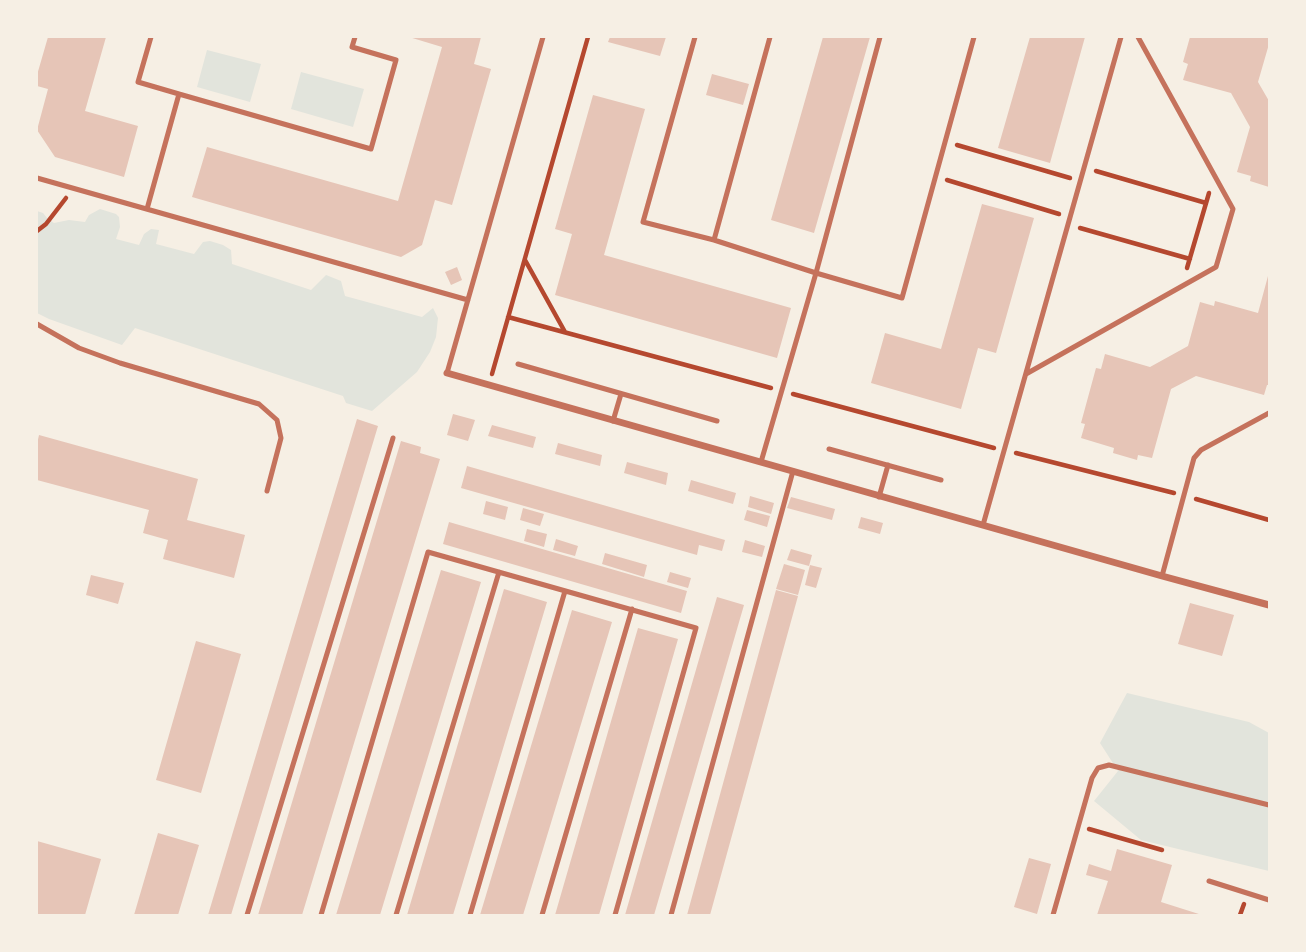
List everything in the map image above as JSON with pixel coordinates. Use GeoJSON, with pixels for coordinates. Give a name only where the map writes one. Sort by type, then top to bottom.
{"type":"FeatureCollection","features":[{"type":"Feature","properties":{"kind":"street"},"geometry":{"type":"LineString","coordinates":[[447,373],[1269,606]]}},
{"type":"Feature","properties":{"kind":"lane"},"geometry":{"type":"LineString","coordinates":[[151,37],[138,82],[371,149],[396,60],[352,47],[355,37]]}},
{"type":"Feature","properties":{"kind":"lane"},"geometry":{"type":"LineString","coordinates":[[447,373],[543,37]]}},
{"type":"Feature","properties":{"kind":"lane"},"geometry":{"type":"LineString","coordinates":[[695,37],[643,222],[714,240],[902,298],[974,37]]}},
{"type":"Feature","properties":{"kind":"lane"},"geometry":{"type":"LineString","coordinates":[[714,240],[770,37]]}},
{"type":"Feature","properties":{"kind":"lane"},"geometry":{"type":"LineString","coordinates":[[761,462],[880,37]]}},
{"type":"Feature","properties":{"kind":"lane"},"geometry":{"type":"LineString","coordinates":[[983,525],[1121,37]]}},
{"type":"Feature","properties":{"kind":"lane"},"geometry":{"type":"LineString","coordinates":[[1026,374],[1216,267],[1233,209],[1138,37]]}},
{"type":"Feature","properties":{"kind":"lane"},"geometry":{"type":"LineString","coordinates":[[147,209],[180,94]]}},
{"type":"Feature","properties":{"kind":"lane"},"geometry":{"type":"LineString","coordinates":[[37,178],[468,300]]}},
{"type":"Feature","properties":{"kind":"lane"},"geometry":{"type":"LineString","coordinates":[[37,324],[79,348],[120,363],[259,404],[277,420],[281,438],[267,491]]}},
{"type":"Feature","properties":{"kind":"lane"},"geometry":{"type":"LineString","coordinates":[[518,365],[717,421]]}},
{"type":"Feature","properties":{"kind":"lane"},"geometry":{"type":"LineString","coordinates":[[613,421],[621,394]]}},
{"type":"Feature","properties":{"kind":"lane"},"geometry":{"type":"LineString","coordinates":[[1162,576],[1194,458],[1201,450],[1269,413]]}},
{"type":"Feature","properties":{"kind":"lane"},"geometry":{"type":"LineString","coordinates":[[247,915],[393,439]]}},
{"type":"Feature","properties":{"kind":"lane"},"geometry":{"type":"LineString","coordinates":[[829,449],[941,480]]}},
{"type":"Feature","properties":{"kind":"lane"},"geometry":{"type":"LineString","coordinates":[[879,496],[888,465]]}},
{"type":"Feature","properties":{"kind":"lane"},"geometry":{"type":"LineString","coordinates":[[671,915],[793,471]]}},
{"type":"Feature","properties":{"kind":"lane"},"geometry":{"type":"LineString","coordinates":[[321,915],[428,552],[696,628],[615,915]]}},
{"type":"Feature","properties":{"kind":"lane"},"geometry":{"type":"LineString","coordinates":[[396,915],[499,572]]}},
{"type":"Feature","properties":{"kind":"lane"},"geometry":{"type":"LineString","coordinates":[[470,915],[565,591]]}},
{"type":"Feature","properties":{"kind":"lane"},"geometry":{"type":"LineString","coordinates":[[542,915],[632,609]]}},
{"type":"Feature","properties":{"kind":"lane"},"geometry":{"type":"LineString","coordinates":[[1053,915],[1092,778],[1098,768],[1109,765],[1269,805]]}},
{"type":"Feature","properties":{"kind":"lane"},"geometry":{"type":"LineString","coordinates":[[1209,881],[1269,900]]}},
{"type":"Feature","properties":{"kind":"path"},"geometry":{"type":"LineString","coordinates":[[489,385],[588,37]]}},
{"type":"Feature","properties":{"kind":"path"},"geometry":{"type":"LineString","coordinates":[[944,141],[1080,181]]}},
{"type":"Feature","properties":{"kind":"path"},"geometry":{"type":"LineString","coordinates":[[1084,168],[1206,203]]}},
{"type":"Feature","properties":{"kind":"path"},"geometry":{"type":"LineString","coordinates":[[1182,286],[1214,175]]}},
{"type":"Feature","properties":{"kind":"path"},"geometry":{"type":"LineString","coordinates":[[936,176],[1190,259]]}},
{"type":"Feature","properties":{"kind":"path"},"geometry":{"type":"LineString","coordinates":[[37,231],[46,224],[74,188]]}},
{"type":"Feature","properties":{"kind":"path"},"geometry":{"type":"LineString","coordinates":[[525,259],[565,332]]}},
{"type":"Feature","properties":{"kind":"path"},"geometry":{"type":"LineString","coordinates":[[508,317],[1269,520]]}},
{"type":"Feature","properties":{"kind":"path"},"geometry":{"type":"LineString","coordinates":[[1078,826],[1162,850]]}},
{"type":"Feature","properties":{"kind":"shaded area"},"geometry":{"type":"Polygon","coordinates":[[[207,50],[261,64],[250,102],[197,87],[207,50]]]}},
{"type":"Feature","properties":{"kind":"shaded area"},"geometry":{"type":"Polygon","coordinates":[[[301,72],[364,89],[353,127],[291,109],[301,72]]]}},
{"type":"Feature","properties":{"kind":"shaded area"},"geometry":{"type":"Polygon","coordinates":[[[100,209],[119,217],[120,227],[116,239],[139,245],[144,234],[151,229],[159,230],[156,244],[194,254],[203,242],[210,241],[231,250],[232,264],[311,290],[326,275],[341,281],[345,296],[422,317],[433,308],[438,318],[436,337],[430,352],[417,372],[372,411],[346,403],[343,396],[135,328],[122,345],[37,313],[37,211],[54,223],[69,220],[85,222],[89,215],[100,209]]]}},
{"type":"Feature","properties":{"kind":"shaded area"},"geometry":{"type":"Polygon","coordinates":[[[1127,693],[1249,722],[1269,733],[1269,871],[1141,840],[1094,801],[1118,771],[1100,743],[1127,693]]]}},
{"type":"Feature","properties":{"kind":"building"},"geometry":{"type":"Polygon","coordinates":[[[48,37],[106,37],[85,111],[138,126],[124,177],[55,157],[37,130],[48,89],[37,86],[37,75],[48,37]]]}},
{"type":"Feature","properties":{"kind":"building"},"geometry":{"type":"Polygon","coordinates":[[[409,37],[481,37],[474,64],[491,69],[452,205],[435,200],[422,245],[401,257],[192,197],[207,147],[398,201],[442,47],[409,37]]]}},
{"type":"Feature","properties":{"kind":"building"},"geometry":{"type":"Polygon","coordinates":[[[610,37],[666,37],[660,56],[608,42],[610,37]]]}},
{"type":"Feature","properties":{"kind":"building"},"geometry":{"type":"Polygon","coordinates":[[[823,37],[870,37],[814,233],[771,220],[823,37]]]}},
{"type":"Feature","properties":{"kind":"building"},"geometry":{"type":"Polygon","coordinates":[[[1030,37],[1085,37],[1050,163],[998,148],[1030,37]]]}},
{"type":"Feature","properties":{"kind":"building"},"geometry":{"type":"Polygon","coordinates":[[[1190,37],[1269,37],[1258,82],[1269,101],[1269,187],[1250,181],[1251,176],[1237,172],[1250,127],[1231,93],[1183,80],[1188,64],[1183,62],[1190,37]]]}},
{"type":"Feature","properties":{"kind":"building"},"geometry":{"type":"Polygon","coordinates":[[[712,74],[749,84],[743,105],[706,95],[712,74]]]}},
{"type":"Feature","properties":{"kind":"building"},"geometry":{"type":"Polygon","coordinates":[[[593,95],[645,109],[604,255],[791,308],[777,358],[555,295],[572,234],[555,229],[593,95]]]}},
{"type":"Feature","properties":{"kind":"building"},"geometry":{"type":"Polygon","coordinates":[[[982,204],[1034,218],[996,353],[978,348],[961,409],[871,383],[885,333],[941,349],[982,204]]]}},
{"type":"Feature","properties":{"kind":"building"},"geometry":{"type":"Polygon","coordinates":[[[457,267],[462,280],[451,285],[445,272],[457,267]]]}},
{"type":"Feature","properties":{"kind":"building"},"geometry":{"type":"Polygon","coordinates":[[[1268,276],[1269,385],[1264,395],[1196,376],[1171,389],[1152,458],[1138,455],[1137,460],[1113,453],[1114,448],[1081,438],[1085,424],[1081,423],[1096,368],[1101,369],[1105,354],[1150,367],[1188,346],[1200,302],[1214,306],[1215,301],[1258,313],[1268,276]]]}},
{"type":"Feature","properties":{"kind":"building"},"geometry":{"type":"Polygon","coordinates":[[[453,414],[475,420],[468,441],[447,435],[453,414]]]}},
{"type":"Feature","properties":{"kind":"building"},"geometry":{"type":"Polygon","coordinates":[[[357,419],[378,426],[231,915],[208,915],[357,419]]]}},
{"type":"Feature","properties":{"kind":"building"},"geometry":{"type":"Polygon","coordinates":[[[492,425],[536,437],[533,448],[488,436],[492,425]]]}},
{"type":"Feature","properties":{"kind":"building"},"geometry":{"type":"Polygon","coordinates":[[[39,435],[198,479],[187,520],[245,535],[234,578],[163,559],[168,540],[143,533],[149,510],[37,480],[39,435]]]}},
{"type":"Feature","properties":{"kind":"building"},"geometry":{"type":"Polygon","coordinates":[[[401,441],[421,447],[420,453],[440,459],[302,915],[258,915],[401,441]]]}},
{"type":"Feature","properties":{"kind":"building"},"geometry":{"type":"Polygon","coordinates":[[[558,443],[602,455],[600,466],[555,454],[558,443]]]}},
{"type":"Feature","properties":{"kind":"building"},"geometry":{"type":"Polygon","coordinates":[[[627,462],[668,473],[666,485],[624,473],[627,462]]]}},
{"type":"Feature","properties":{"kind":"building"},"geometry":{"type":"Polygon","coordinates":[[[467,466],[725,540],[722,551],[699,545],[697,555],[461,488],[467,466]]]}},
{"type":"Feature","properties":{"kind":"building"},"geometry":{"type":"Polygon","coordinates":[[[691,480],[736,493],[733,504],[688,491],[691,480]]]}},
{"type":"Feature","properties":{"kind":"building"},"geometry":{"type":"Polygon","coordinates":[[[750,496],[774,503],[771,514],[748,507],[750,496]]]}},
{"type":"Feature","properties":{"kind":"building"},"geometry":{"type":"Polygon","coordinates":[[[791,497],[835,509],[832,520],[787,508],[791,497]]]}},
{"type":"Feature","properties":{"kind":"building"},"geometry":{"type":"Polygon","coordinates":[[[486,501],[508,507],[505,520],[483,514],[486,501]]]}},
{"type":"Feature","properties":{"kind":"building"},"geometry":{"type":"Polygon","coordinates":[[[523,508],[544,514],[540,526],[520,520],[523,508]]]}},
{"type":"Feature","properties":{"kind":"building"},"geometry":{"type":"Polygon","coordinates":[[[747,510],[770,516],[767,527],[744,520],[747,510]]]}},
{"type":"Feature","properties":{"kind":"building"},"geometry":{"type":"Polygon","coordinates":[[[861,517],[883,523],[880,534],[858,528],[861,517]]]}},
{"type":"Feature","properties":{"kind":"building"},"geometry":{"type":"Polygon","coordinates":[[[449,522],[687,591],[681,613],[443,544],[449,522]]]}},
{"type":"Feature","properties":{"kind":"building"},"geometry":{"type":"Polygon","coordinates":[[[527,529],[547,534],[544,547],[524,541],[527,529]]]}},
{"type":"Feature","properties":{"kind":"building"},"geometry":{"type":"Polygon","coordinates":[[[556,539],[578,546],[575,556],[553,550],[556,539]]]}},
{"type":"Feature","properties":{"kind":"building"},"geometry":{"type":"Polygon","coordinates":[[[745,540],[765,546],[762,557],[742,552],[745,540]]]}},
{"type":"Feature","properties":{"kind":"building"},"geometry":{"type":"Polygon","coordinates":[[[791,549],[812,555],[809,566],[787,560],[791,549]]]}},
{"type":"Feature","properties":{"kind":"building"},"geometry":{"type":"Polygon","coordinates":[[[605,553],[647,565],[644,577],[602,564],[605,553]]]}},
{"type":"Feature","properties":{"kind":"building"},"geometry":{"type":"Polygon","coordinates":[[[784,564],[805,570],[798,595],[776,589],[784,564]]]}},
{"type":"Feature","properties":{"kind":"building"},"geometry":{"type":"Polygon","coordinates":[[[810,565],[822,568],[816,588],[805,585],[810,565]]]}},
{"type":"Feature","properties":{"kind":"building"},"geometry":{"type":"Polygon","coordinates":[[[441,570],[481,582],[380,915],[336,915],[441,570]]]}},
{"type":"Feature","properties":{"kind":"building"},"geometry":{"type":"Polygon","coordinates":[[[670,572],[691,578],[688,588],[667,582],[670,572]]]}},
{"type":"Feature","properties":{"kind":"building"},"geometry":{"type":"Polygon","coordinates":[[[91,575],[124,583],[118,604],[86,595],[91,575]]]}},
{"type":"Feature","properties":{"kind":"building"},"geometry":{"type":"Polygon","coordinates":[[[504,589],[547,602],[453,915],[407,915],[504,589]]]}},
{"type":"Feature","properties":{"kind":"building"},"geometry":{"type":"Polygon","coordinates":[[[776,590],[798,596],[710,915],[687,915],[776,590]]]}},
{"type":"Feature","properties":{"kind":"building"},"geometry":{"type":"Polygon","coordinates":[[[717,597],[744,605],[654,915],[625,915],[717,597]]]}},
{"type":"Feature","properties":{"kind":"building"},"geometry":{"type":"Polygon","coordinates":[[[1190,603],[1234,615],[1222,656],[1178,644],[1190,603]]]}},
{"type":"Feature","properties":{"kind":"building"},"geometry":{"type":"Polygon","coordinates":[[[572,610],[612,622],[523,915],[480,915],[572,610]]]}},
{"type":"Feature","properties":{"kind":"building"},"geometry":{"type":"Polygon","coordinates":[[[638,628],[678,639],[599,915],[555,915],[638,628]]]}},
{"type":"Feature","properties":{"kind":"building"},"geometry":{"type":"Polygon","coordinates":[[[196,641],[241,654],[201,793],[156,780],[196,641]]]}},
{"type":"Feature","properties":{"kind":"building"},"geometry":{"type":"Polygon","coordinates":[[[158,833],[199,845],[178,915],[134,915],[158,833]]]}},
{"type":"Feature","properties":{"kind":"building"},"geometry":{"type":"Polygon","coordinates":[[[37,841],[101,859],[85,915],[37,915],[37,841]]]}},
{"type":"Feature","properties":{"kind":"building"},"geometry":{"type":"Polygon","coordinates":[[[1117,849],[1172,865],[1161,902],[1202,915],[1097,915],[1108,881],[1086,875],[1089,864],[1111,871],[1117,849]]]}},
{"type":"Feature","properties":{"kind":"building"},"geometry":{"type":"Polygon","coordinates":[[[1029,858],[1051,864],[1037,914],[1014,907],[1029,858]]]}}]}
